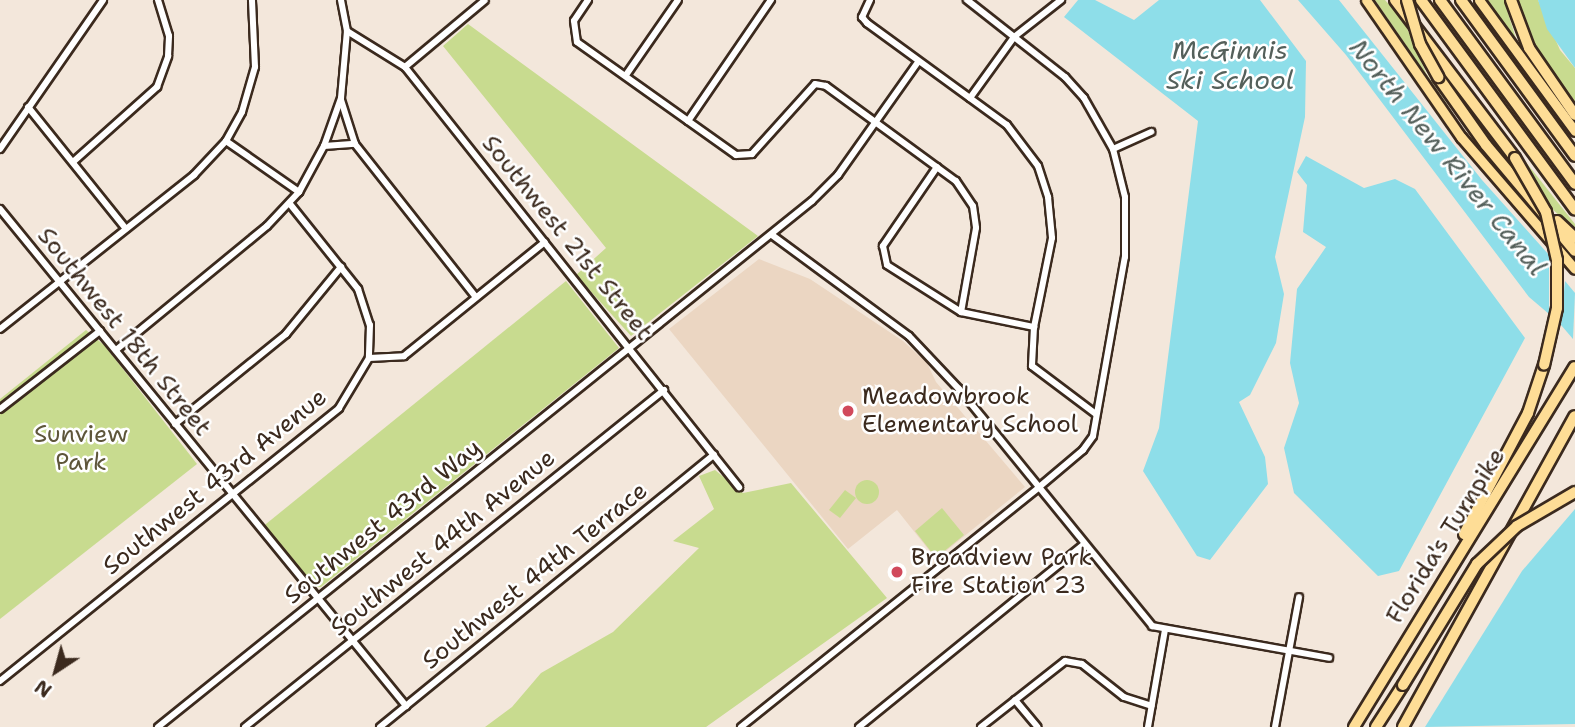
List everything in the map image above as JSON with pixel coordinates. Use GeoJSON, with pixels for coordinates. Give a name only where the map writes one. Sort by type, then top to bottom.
{"type":"FeatureCollection","features":[{"type":"Feature","properties":{"kind":"highway"},"geometry":{"type":"LineString","coordinates":[[1395,0],[1515,158],[1542,203],[1556,248],[1557,308],[1544,365],[1528,414],[1434,593]]}},
{"type":"Feature","properties":{"kind":"highway"},"geometry":{"type":"LineString","coordinates":[[1407,0],[1415,32],[1438,77],[1486,145],[1575,251]]}},
{"type":"Feature","properties":{"kind":"highway"},"geometry":{"type":"LineString","coordinates":[[1421,0],[1575,210]]}},
{"type":"Feature","properties":{"kind":"highway"},"geometry":{"type":"LineString","coordinates":[[1440,0],[1575,184]]}},
{"type":"Feature","properties":{"kind":"highway"},"geometry":{"type":"LineString","coordinates":[[1461,0],[1575,156]]}},
{"type":"Feature","properties":{"kind":"highway"},"geometry":{"type":"LineString","coordinates":[[1511,0],[1529,48],[1575,116]]}},
{"type":"Feature","properties":{"kind":"highway"},"geometry":{"type":"LineString","coordinates":[[1545,214],[1575,238]]}},
{"type":"Feature","properties":{"kind":"highway","name":"Florida's Turnpike"},"geometry":{"type":"LineString","coordinates":[[1354,727],[1434,593],[1574,370]]}},
{"type":"Feature","properties":{"kind":"highway","name":"Florida's Turnpike"},"geometry":{"type":"LineString","coordinates":[[1403,727],[1575,415]]}},
{"type":"Feature","properties":{"kind":"highway"},"geometry":{"type":"LineString","coordinates":[[1376,727],[1477,564],[1517,526],[1575,492]]}},
{"type":"Feature","properties":{"kind":"highway"},"geometry":{"type":"LineString","coordinates":[[1382,727],[1403,685]]}},
{"type":"Feature","properties":{"kind":"main road"},"geometry":{"type":"LineString","coordinates":[[1366,0],[1461,137],[1575,269]]}},
{"type":"Feature","properties":{"kind":"main road"},"geometry":{"type":"LineString","coordinates":[[1479,0],[1575,131]]}},
{"type":"Feature","properties":{"kind":"street"},"geometry":{"type":"LineString","coordinates":[[0,149],[103,0]]}},
{"type":"Feature","properties":{"kind":"street"},"geometry":{"type":"LineString","coordinates":[[73,162],[157,87],[168,57],[169,36],[159,0]]}},
{"type":"Feature","properties":{"kind":"street"},"geometry":{"type":"LineString","coordinates":[[0,329],[194,175],[226,141],[242,112],[255,67],[252,0]]}},
{"type":"Feature","properties":{"kind":"street"},"geometry":{"type":"LineString","coordinates":[[116,350],[290,204],[299,192],[324,146],[341,98],[347,31],[341,0]]}},
{"type":"Feature","properties":{"kind":"street"},"geometry":{"type":"LineString","coordinates":[[405,67],[485,0]]}},
{"type":"Feature","properties":{"kind":"street"},"geometry":{"type":"LineString","coordinates":[[588,0],[574,21],[572,33],[688,121],[744,157],[782,125],[815,84],[826,86],[956,181],[973,206],[976,228],[961,312]]}},
{"type":"Feature","properties":{"kind":"street"},"geometry":{"type":"LineString","coordinates":[[626,75],[678,0]]}},
{"type":"Feature","properties":{"kind":"street"},"geometry":{"type":"LineString","coordinates":[[688,121],[771,0]]}},
{"type":"Feature","properties":{"kind":"street"},"geometry":{"type":"LineString","coordinates":[[870,0],[862,17],[918,62],[970,98],[1023,143],[1038,166],[1048,197],[1052,238],[1034,327],[1032,366],[1096,414]]}},
{"type":"Feature","properties":{"kind":"street"},"geometry":{"type":"LineString","coordinates":[[741,727],[1087,446],[1096,414],[1125,257],[1125,197],[1113,149],[1084,98],[967,0]]}},
{"type":"Feature","properties":{"kind":"street"},"geometry":{"type":"LineString","coordinates":[[970,98],[1014,37],[1061,0]]}},
{"type":"Feature","properties":{"kind":"street","name":"Southwest 21st Street"},"geometry":{"type":"LineString","coordinates":[[347,31],[405,67],[631,347],[739,487]]}},
{"type":"Feature","properties":{"kind":"street"},"geometry":{"type":"LineString","coordinates":[[631,347],[772,235],[838,175],[918,62]]}},
{"type":"Feature","properties":{"kind":"street"},"geometry":{"type":"LineString","coordinates":[[341,98],[355,144],[475,297]]}},
{"type":"Feature","properties":{"kind":"street"},"geometry":{"type":"LineString","coordinates":[[28,107],[126,229]]}},
{"type":"Feature","properties":{"kind":"street"},"geometry":{"type":"LineString","coordinates":[[1113,149],[1151,132]]}},
{"type":"Feature","properties":{"kind":"street"},"geometry":{"type":"LineString","coordinates":[[226,141],[299,192]]}},
{"type":"Feature","properties":{"kind":"street"},"geometry":{"type":"LineString","coordinates":[[324,146],[355,144]]}},
{"type":"Feature","properties":{"kind":"street"},"geometry":{"type":"LineString","coordinates":[[937,167],[883,246],[882,256],[887,265],[961,312],[1034,327]]}},
{"type":"Feature","properties":{"kind":"street"},"geometry":{"type":"LineString","coordinates":[[290,204],[341,267],[367,307],[369,358],[404,356],[545,242]]}},
{"type":"Feature","properties":{"kind":"street","name":"Southwest 18th Street"},"geometry":{"type":"LineString","coordinates":[[1,213],[406,706]]}},
{"type":"Feature","properties":{"kind":"street"},"geometry":{"type":"LineString","coordinates":[[772,235],[909,336],[959,389],[1143,618],[1165,630],[1329,658]]}},
{"type":"Feature","properties":{"kind":"street"},"geometry":{"type":"LineString","coordinates":[[175,424],[286,334],[341,267]]}},
{"type":"Feature","properties":{"kind":"street"},"geometry":{"type":"LineString","coordinates":[[0,409],[100,331]]}},
{"type":"Feature","properties":{"kind":"street","name":"Southwest 43rd Way"},"geometry":{"type":"LineString","coordinates":[[158,727],[631,347]]}},
{"type":"Feature","properties":{"kind":"street","name":"Southwest 43rd Avenue"},"geometry":{"type":"LineString","coordinates":[[0,681],[340,408],[369,358]]}},
{"type":"Feature","properties":{"kind":"street","name":"Southwest 44th Avenue"},"geometry":{"type":"LineString","coordinates":[[245,727],[664,390]]}},
{"type":"Feature","properties":{"kind":"street","name":"Southwest 44th Terrace"},"geometry":{"type":"LineString","coordinates":[[380,727],[714,455]]}},
{"type":"Feature","properties":{"kind":"street"},"geometry":{"type":"LineString","coordinates":[[859,727],[1083,545]]}},
{"type":"Feature","properties":{"kind":"street"},"geometry":{"type":"LineString","coordinates":[[1275,727],[1299,597]]}},
{"type":"Feature","properties":{"kind":"street"},"geometry":{"type":"LineString","coordinates":[[1148,727],[1165,630]]}},
{"type":"Feature","properties":{"kind":"street"},"geometry":{"type":"LineString","coordinates":[[981,727],[1055,665],[1074,660],[1104,686],[1152,705]]}},
{"type":"Feature","properties":{"kind":"street"},"geometry":{"type":"LineString","coordinates":[[1015,699],[1038,727]]}},
{"type":"Feature","properties":{"kind":"shaded area","name":"Meadowbrook Elementary School"},"geometry":{"type":"Polygon","coordinates":[[[759,259],[810,279],[903,341],[927,363],[936,382],[1025,487],[936,559],[897,510],[848,549],[669,329],[759,259]]]}},
{"type":"Feature","properties":{"kind":"green space"},"geometry":{"type":"Polygon","coordinates":[[[1375,0],[1385,0],[1404,21],[1426,73],[1475,146],[1375,0]]]}},
{"type":"Feature","properties":{"kind":"green space"},"geometry":{"type":"Polygon","coordinates":[[[1488,0],[1504,0],[1517,42],[1488,0]]]}},
{"type":"Feature","properties":{"kind":"green space"},"geometry":{"type":"Polygon","coordinates":[[[1518,0],[1538,0],[1560,50],[1575,68],[1575,104],[1539,53],[1518,0]]]}},
{"type":"Feature","properties":{"kind":"green space"},"geometry":{"type":"Polygon","coordinates":[[[468,24],[758,236],[631,336],[576,275],[606,248],[443,46],[468,24]]]}},
{"type":"Feature","properties":{"kind":"green space"},"geometry":{"type":"Polygon","coordinates":[[[1521,156],[1575,224],[1575,230],[1550,207],[1521,156]]]}},
{"type":"Feature","properties":{"kind":"green space"},"geometry":{"type":"Polygon","coordinates":[[[566,281],[619,348],[321,587],[314,587],[261,528],[566,281]]]}},
{"type":"Feature","properties":{"kind":"green space","name":"Sunview Park"},"geometry":{"type":"Polygon","coordinates":[[[86,330],[105,346],[197,464],[0,619],[0,399],[86,330]]]}},
{"type":"Feature","properties":{"kind":"green space"},"geometry":{"type":"Polygon","coordinates":[[[715,470],[743,493],[791,483],[887,598],[706,727],[485,727],[512,707],[541,673],[613,632],[699,548],[673,541],[714,509],[699,476],[715,470]]]}},
{"type":"Feature","properties":{"kind":"green space"},"geometry":{"type":"Polygon","coordinates":[[[867,480],[875,484],[879,492],[875,500],[867,504],[859,500],[855,492],[859,484],[867,480]]]}},
{"type":"Feature","properties":{"kind":"green space"},"geometry":{"type":"Polygon","coordinates":[[[845,490],[856,498],[840,518],[829,510],[845,490]]]}},
{"type":"Feature","properties":{"kind":"green space"},"geometry":{"type":"Polygon","coordinates":[[[942,508],[964,535],[936,558],[915,531],[942,508]]]}},
{"type":"Feature","properties":{"kind":"water","name":"McGinnis Ski School"},"geometry":{"type":"Polygon","coordinates":[[[1078,0],[1095,0],[1134,20],[1159,0],[1260,0],[1306,61],[1305,117],[1275,257],[1284,294],[1276,343],[1250,395],[1239,402],[1265,457],[1268,484],[1210,560],[1197,556],[1143,471],[1159,428],[1198,121],[1064,17],[1078,0]]]}},
{"type":"Feature","properties":{"kind":"water","name":"North New River Canal"},"geometry":{"type":"Polygon","coordinates":[[[1298,0],[1339,0],[1482,180],[1549,255],[1549,314],[1529,297],[1346,55],[1298,0]]]}},
{"type":"Feature","properties":{"kind":"water"},"geometry":{"type":"Polygon","coordinates":[[[1538,0],[1575,0],[1575,68],[1547,29],[1538,0]]]}},
{"type":"Feature","properties":{"kind":"water"},"geometry":{"type":"Polygon","coordinates":[[[1306,156],[1364,188],[1395,179],[1415,189],[1525,338],[1399,571],[1378,576],[1294,493],[1284,448],[1299,403],[1290,363],[1297,289],[1326,247],[1303,232],[1307,185],[1297,172],[1306,156]]]}},
{"type":"Feature","properties":{"kind":"water"},"geometry":{"type":"Polygon","coordinates":[[[1565,281],[1575,293],[1573,339],[1561,325],[1565,281]]]}},
{"type":"Feature","properties":{"kind":"water"},"geometry":{"type":"Polygon","coordinates":[[[1575,509],[1575,724],[1425,727],[1522,571],[1575,509]]]}},
{"type":"Feature","properties":{"kind":"place","name":"Meadowbrook Elementary School"},"geometry":{"type":"Point","coordinates":[848,411]}},
{"type":"Feature","properties":{"kind":"place","name":"Broadview Park Fire Station 23"},"geometry":{"type":"Point","coordinates":[897,572]}}]}
